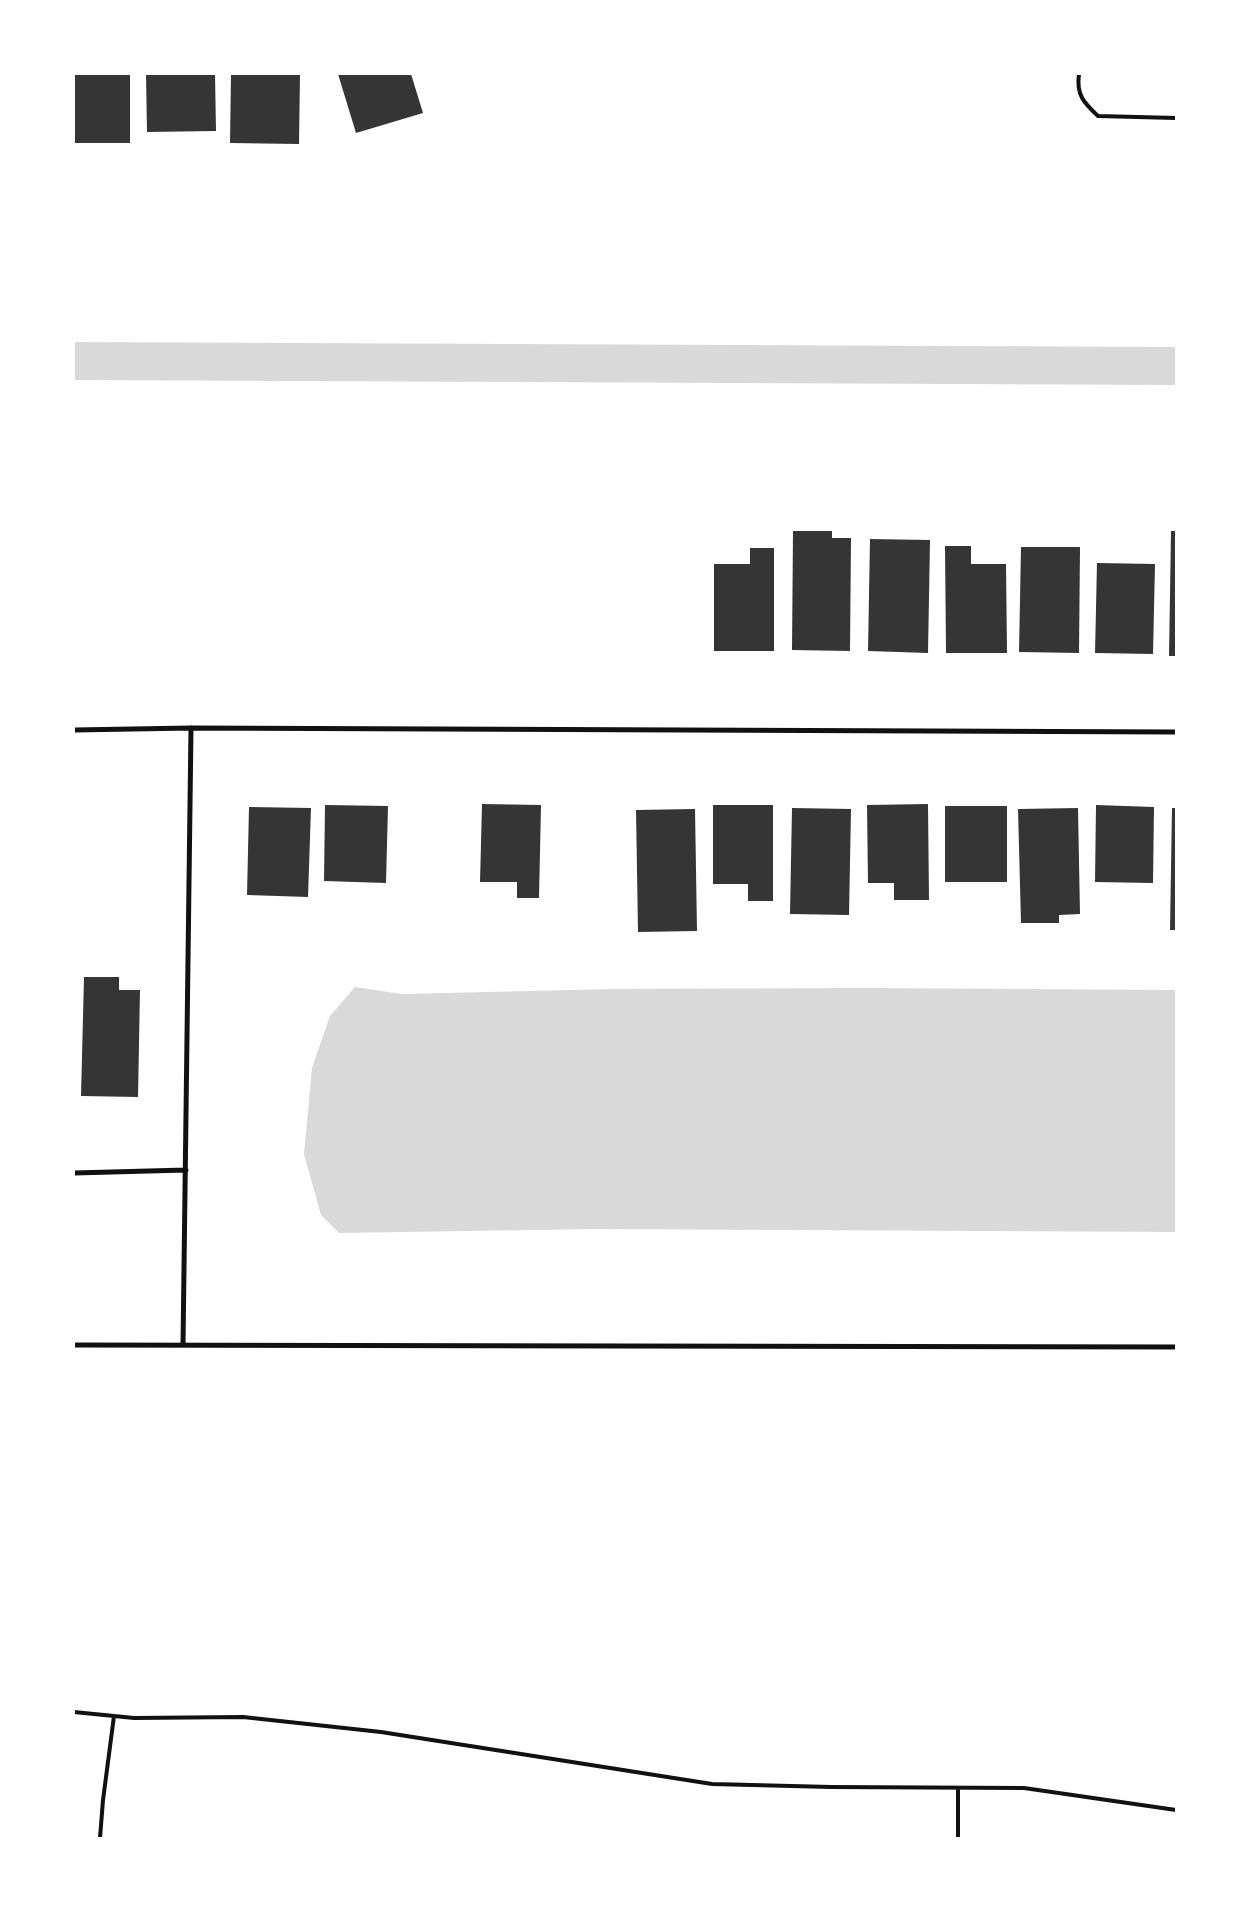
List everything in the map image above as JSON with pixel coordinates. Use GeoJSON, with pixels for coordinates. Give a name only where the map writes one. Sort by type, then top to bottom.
{"type":"FeatureCollection","features":[{"type":"Feature","properties":{"kind":"street"},"geometry":{"type":"LineString","coordinates":[[74,730],[190,728],[1176,732]]}},
{"type":"Feature","properties":{"kind":"street"},"geometry":{"type":"LineString","coordinates":[[183,1345],[190,728]]}},
{"type":"Feature","properties":{"kind":"street"},"geometry":{"type":"LineString","coordinates":[[74,1173],[186,1170]]}},
{"type":"Feature","properties":{"kind":"street"},"geometry":{"type":"LineString","coordinates":[[74,1345],[1176,1347]]}},
{"type":"Feature","properties":{"kind":"lane"},"geometry":{"type":"LineString","coordinates":[[1079,74],[1082,101],[1098,116],[1176,118]]}},
{"type":"Feature","properties":{"kind":"lane"},"geometry":{"type":"LineString","coordinates":[[74,1712],[134,1718],[243,1717],[362,1730],[712,1784],[1024,1788],[1176,1810]]}},
{"type":"Feature","properties":{"kind":"lane"},"geometry":{"type":"LineString","coordinates":[[100,1838],[114,1716]]}},
{"type":"Feature","properties":{"kind":"lane"},"geometry":{"type":"LineString","coordinates":[[958,1788],[958,1838]]}},
{"type":"Feature","properties":{"kind":"shaded area"},"geometry":{"type":"Polygon","coordinates":[[[355,987],[402,994],[614,989],[1176,990],[1176,1232],[596,1229],[339,1233],[321,1215],[304,1154],[312,1068],[330,1016],[355,987]]]}},
{"type":"Feature","properties":{"kind":"building"},"geometry":{"type":"Polygon","coordinates":[[[74,74],[130,74],[130,143],[74,143],[74,74]]]}},
{"type":"Feature","properties":{"kind":"building"},"geometry":{"type":"Polygon","coordinates":[[[146,74],[215,74],[216,131],[147,132],[146,74]]]}},
{"type":"Feature","properties":{"kind":"building"},"geometry":{"type":"Polygon","coordinates":[[[231,74],[300,74],[299,144],[230,143],[231,74]]]}},
{"type":"Feature","properties":{"kind":"building"},"geometry":{"type":"Polygon","coordinates":[[[338,74],[411,74],[423,113],[356,133],[338,74]]]}},
{"type":"Feature","properties":{"kind":"building"},"geometry":{"type":"Polygon","coordinates":[[[793,531],[832,531],[832,538],[851,538],[850,651],[792,650],[793,531]]]}},
{"type":"Feature","properties":{"kind":"building"},"geometry":{"type":"Polygon","coordinates":[[[1171,531],[1176,531],[1176,656],[1169,656],[1171,531]]]}},
{"type":"Feature","properties":{"kind":"building"},"geometry":{"type":"Polygon","coordinates":[[[870,539],[930,540],[928,653],[868,651],[870,539]]]}},
{"type":"Feature","properties":{"kind":"building"},"geometry":{"type":"Polygon","coordinates":[[[945,546],[971,546],[971,564],[1006,564],[1007,653],[946,653],[945,546]]]}},
{"type":"Feature","properties":{"kind":"building"},"geometry":{"type":"Polygon","coordinates":[[[1021,547],[1080,547],[1079,653],[1019,652],[1021,547]]]}},
{"type":"Feature","properties":{"kind":"building"},"geometry":{"type":"Polygon","coordinates":[[[750,548],[774,548],[774,651],[714,651],[714,564],[750,564],[750,548]]]}},
{"type":"Feature","properties":{"kind":"building"},"geometry":{"type":"Polygon","coordinates":[[[1097,563],[1155,564],[1153,654],[1095,653],[1097,563]]]}},
{"type":"Feature","properties":{"kind":"building"},"geometry":{"type":"Polygon","coordinates":[[[482,804],[541,805],[539,898],[517,898],[517,882],[480,882],[482,804]]]}},
{"type":"Feature","properties":{"kind":"building"},"geometry":{"type":"Polygon","coordinates":[[[928,804],[929,900],[894,900],[894,883],[868,883],[867,805],[928,804]]]}},
{"type":"Feature","properties":{"kind":"building"},"geometry":{"type":"Polygon","coordinates":[[[325,805],[388,806],[386,883],[324,881],[325,805]]]}},
{"type":"Feature","properties":{"kind":"building"},"geometry":{"type":"Polygon","coordinates":[[[713,805],[773,805],[773,901],[748,901],[748,884],[713,884],[713,805]]]}},
{"type":"Feature","properties":{"kind":"building"},"geometry":{"type":"Polygon","coordinates":[[[1096,805],[1154,807],[1153,883],[1095,882],[1096,805]]]}},
{"type":"Feature","properties":{"kind":"building"},"geometry":{"type":"Polygon","coordinates":[[[945,806],[1007,806],[1007,882],[945,882],[945,806]]]}},
{"type":"Feature","properties":{"kind":"building"},"geometry":{"type":"Polygon","coordinates":[[[249,807],[311,808],[308,897],[247,895],[249,807]]]}},
{"type":"Feature","properties":{"kind":"building"},"geometry":{"type":"Polygon","coordinates":[[[792,808],[851,809],[849,915],[790,914],[792,808]]]}},
{"type":"Feature","properties":{"kind":"building"},"geometry":{"type":"Polygon","coordinates":[[[1078,808],[1080,914],[1059,915],[1059,923],[1021,923],[1018,809],[1078,808]]]}},
{"type":"Feature","properties":{"kind":"building"},"geometry":{"type":"Polygon","coordinates":[[[1172,808],[1176,808],[1176,930],[1170,930],[1172,808]]]}},
{"type":"Feature","properties":{"kind":"building"},"geometry":{"type":"Polygon","coordinates":[[[695,809],[697,931],[638,932],[636,810],[695,809]]]}},
{"type":"Feature","properties":{"kind":"building"},"geometry":{"type":"Polygon","coordinates":[[[84,977],[119,977],[119,990],[140,990],[138,1097],[81,1096],[84,977]]]}},
{"type":"Feature","properties":{"kind":"waterway"},"geometry":{"type":"LineString","coordinates":[[74,361],[1176,366]]}}]}
